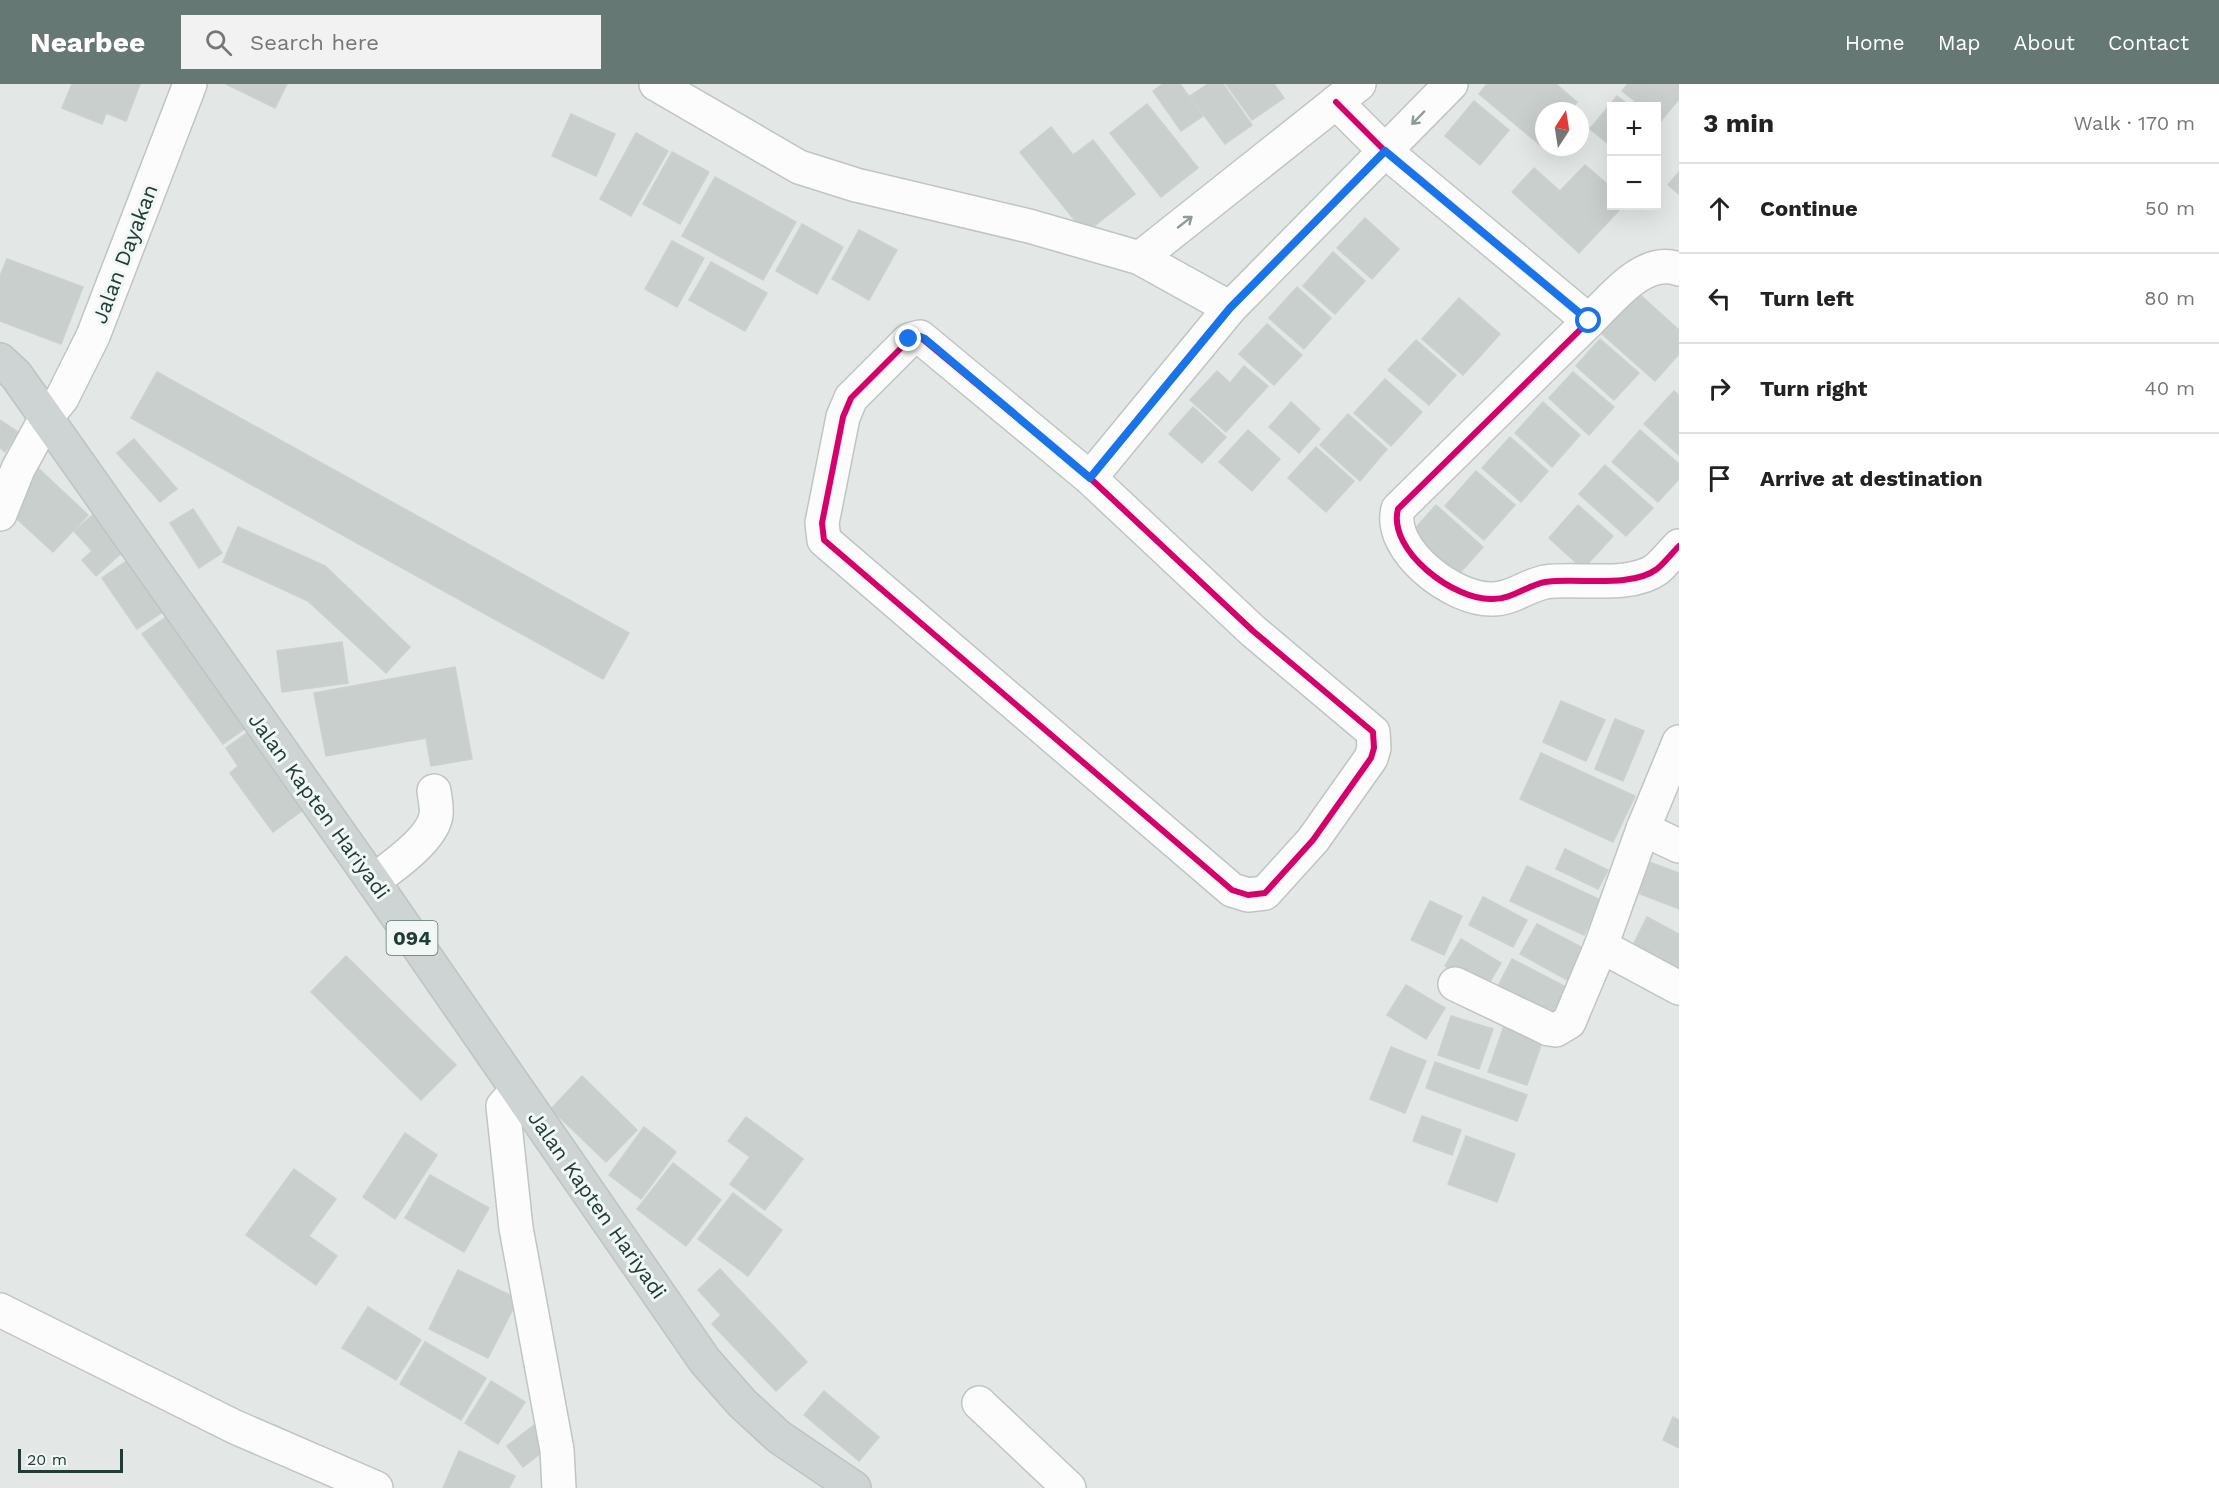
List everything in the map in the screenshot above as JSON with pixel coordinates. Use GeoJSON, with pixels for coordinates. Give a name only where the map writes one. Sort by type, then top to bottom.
{"type":"FeatureCollection","features":[{"type":"Feature","properties":{"kind":"main road","name":"Jalan Kapten Hariyadi"},"geometry":{"type":"LineString","coordinates":[[0,360],[16,375],[373,881],[705,1360],[742,1403],[779,1437],[854,1488]]}},
{"type":"Feature","properties":{"kind":"street","name":"Jalan Dayakan"},"geometry":{"type":"LineString","coordinates":[[0,514],[18,469],[46,418],[62,398],[93,336],[190,84]]}},
{"type":"Feature","properties":{"kind":"street"},"geometry":{"type":"LineString","coordinates":[[656,84],[799,167],[856,185],[1029,226],[1140,258],[1230,308]]}},
{"type":"Feature","properties":{"kind":"street"},"geometry":{"type":"LineString","coordinates":[[1090,478],[1230,308],[1451,84]]}},
{"type":"Feature","properties":{"kind":"street"},"geometry":{"type":"LineString","coordinates":[[1140,258],[1348,93],[1385,151],[1589,321]]}},
{"type":"Feature","properties":{"kind":"street"},"geometry":{"type":"LineString","coordinates":[[1679,269],[1657,267],[1635,277],[1414,491],[1398,509],[1395,520],[1398,532],[1412,554],[1446,586],[1471,597],[1493,599],[1511,596],[1541,583],[1617,580],[1644,575],[1656,569],[1679,546]]}},
{"type":"Feature","properties":{"kind":"street"},"geometry":{"type":"LineString","coordinates":[[920,337],[1090,478],[1253,631],[1372,732],[1374,748],[1371,758],[1313,840],[1265,893],[1248,895],[1232,890],[829,547],[822,532],[847,406],[858,388],[909,339],[920,337]]}},
{"type":"Feature","properties":{"kind":"street"},"geometry":{"type":"LineString","coordinates":[[1455,984],[1495,1005],[1556,1030],[1569,1022],[1601,946],[1643,829],[1679,742]]}},
{"type":"Feature","properties":{"kind":"street"},"geometry":{"type":"LineString","coordinates":[[373,881],[402,860],[429,831],[436,816],[434,791]]}},
{"type":"Feature","properties":{"kind":"street"},"geometry":{"type":"LineString","coordinates":[[1643,829],[1679,846]]}},
{"type":"Feature","properties":{"kind":"street"},"geometry":{"type":"LineString","coordinates":[[1601,946],[1679,988]]}},
{"type":"Feature","properties":{"kind":"street"},"geometry":{"type":"LineString","coordinates":[[517,1090],[502,1106],[516,1228],[557,1450],[559,1488]]}},
{"type":"Feature","properties":{"kind":"street"},"geometry":{"type":"LineString","coordinates":[[0,1310],[235,1426],[376,1488]]}},
{"type":"Feature","properties":{"kind":"street"},"geometry":{"type":"LineString","coordinates":[[980,1403],[1069,1488]]}},
{"type":"Feature","properties":{"kind":"building"},"geometry":{"type":"Polygon","coordinates":[[[72,84],[140,84],[126,121],[106,113],[102,124],[62,108],[72,84]]]}},
{"type":"Feature","properties":{"kind":"building"},"geometry":{"type":"Polygon","coordinates":[[[226,84],[287,84],[275,108],[226,84]]]}},
{"type":"Feature","properties":{"kind":"building"},"geometry":{"type":"Polygon","coordinates":[[[1163,84],[1180,84],[1203,116],[1181,131],[1153,91],[1163,84]]]}},
{"type":"Feature","properties":{"kind":"building"},"geometry":{"type":"Polygon","coordinates":[[[1208,84],[1223,84],[1252,125],[1225,144],[1190,96],[1208,84]]]}},
{"type":"Feature","properties":{"kind":"building"},"geometry":{"type":"Polygon","coordinates":[[[1226,84],[1274,84],[1284,98],[1252,120],[1226,84]]]}},
{"type":"Feature","properties":{"kind":"building"},"geometry":{"type":"Polygon","coordinates":[[[1487,84],[1556,84],[1577,102],[1535,102],[1535,141],[1479,94],[1487,84]]]}},
{"type":"Feature","properties":{"kind":"building"},"geometry":{"type":"Polygon","coordinates":[[[1628,84],[1679,84],[1679,99],[1661,121],[1661,102],[1636,102],[1622,91],[1628,84]]]}},
{"type":"Feature","properties":{"kind":"building"},"geometry":{"type":"Polygon","coordinates":[[[1617,96],[1625,102],[1612,102],[1617,96]]]}},
{"type":"Feature","properties":{"kind":"building"},"geometry":{"type":"Polygon","coordinates":[[[1474,101],[1509,130],[1480,165],[1445,136],[1474,101]]]}},
{"type":"Feature","properties":{"kind":"building"},"geometry":{"type":"Polygon","coordinates":[[[1147,104],[1198,168],[1161,197],[1110,133],[1147,104]]]}},
{"type":"Feature","properties":{"kind":"building"},"geometry":{"type":"Polygon","coordinates":[[[1607,108],[1607,143],[1590,129],[1607,108]]]}},
{"type":"Feature","properties":{"kind":"building"},"geometry":{"type":"Polygon","coordinates":[[[571,114],[615,134],[596,176],[552,156],[571,114]]]}},
{"type":"Feature","properties":{"kind":"building"},"geometry":{"type":"Polygon","coordinates":[[[1051,127],[1073,155],[1093,140],[1135,194],[1085,233],[1020,152],[1051,127]]]}},
{"type":"Feature","properties":{"kind":"building"},"geometry":{"type":"Polygon","coordinates":[[[636,133],[668,151],[631,216],[600,199],[636,133]]]}},
{"type":"Feature","properties":{"kind":"building"},"geometry":{"type":"Polygon","coordinates":[[[672,152],[709,172],[680,224],[643,204],[672,152]]]}},
{"type":"Feature","properties":{"kind":"building"},"geometry":{"type":"Polygon","coordinates":[[[1585,165],[1607,184],[1607,210],[1619,210],[1579,253],[1512,192],[1534,168],[1560,191],[1585,165]]]}},
{"type":"Feature","properties":{"kind":"building"},"geometry":{"type":"Polygon","coordinates":[[[1679,172],[1679,194],[1668,185],[1679,172]]]}},
{"type":"Feature","properties":{"kind":"building"},"geometry":{"type":"Polygon","coordinates":[[[715,177],[796,222],[763,280],[682,236],[715,177]]]}},
{"type":"Feature","properties":{"kind":"building"},"geometry":{"type":"Polygon","coordinates":[[[1365,218],[1399,249],[1372,279],[1337,248],[1365,218]]]}},
{"type":"Feature","properties":{"kind":"building"},"geometry":{"type":"Polygon","coordinates":[[[802,224],[843,247],[817,294],[776,271],[802,224]]]}},
{"type":"Feature","properties":{"kind":"building"},"geometry":{"type":"Polygon","coordinates":[[[859,230],[897,250],[869,300],[832,279],[859,230]]]}},
{"type":"Feature","properties":{"kind":"building"},"geometry":{"type":"Polygon","coordinates":[[[672,241],[704,258],[677,307],[645,289],[672,241]]]}},
{"type":"Feature","properties":{"kind":"building"},"geometry":{"type":"Polygon","coordinates":[[[1333,252],[1365,281],[1335,314],[1303,286],[1333,252]]]}},
{"type":"Feature","properties":{"kind":"building"},"geometry":{"type":"Polygon","coordinates":[[[7,259],[83,287],[61,344],[0,321],[0,276],[7,259]]]}},
{"type":"Feature","properties":{"kind":"building"},"geometry":{"type":"Polygon","coordinates":[[[711,262],[767,293],[745,331],[689,300],[711,262]]]}},
{"type":"Feature","properties":{"kind":"building"},"geometry":{"type":"Polygon","coordinates":[[[1297,287],[1331,318],[1304,349],[1269,318],[1297,287]]]}},
{"type":"Feature","properties":{"kind":"building"},"geometry":{"type":"Polygon","coordinates":[[[1638,293],[1679,330],[1679,354],[1655,381],[1602,334],[1638,293]]]}},
{"type":"Feature","properties":{"kind":"building"},"geometry":{"type":"Polygon","coordinates":[[[1459,298],[1500,334],[1463,375],[1422,339],[1459,298]]]}},
{"type":"Feature","properties":{"kind":"building"},"geometry":{"type":"Polygon","coordinates":[[[1267,324],[1302,355],[1274,385],[1239,354],[1267,324]]]}},
{"type":"Feature","properties":{"kind":"building"},"geometry":{"type":"Polygon","coordinates":[[[1600,339],[1639,373],[1614,400],[1576,366],[1600,339]]]}},
{"type":"Feature","properties":{"kind":"building"},"geometry":{"type":"Polygon","coordinates":[[[1416,340],[1456,375],[1429,405],[1388,370],[1416,340]]]}},
{"type":"Feature","properties":{"kind":"building"},"geometry":{"type":"Polygon","coordinates":[[[1244,366],[1268,386],[1226,432],[1190,400],[1217,371],[1230,383],[1244,366]]]}},
{"type":"Feature","properties":{"kind":"building"},"geometry":{"type":"Polygon","coordinates":[[[157,372],[629,633],[603,679],[131,418],[157,372]]]}},
{"type":"Feature","properties":{"kind":"building"},"geometry":{"type":"Polygon","coordinates":[[[1573,372],[1614,407],[1589,435],[1549,398],[1573,372]]]}},
{"type":"Feature","properties":{"kind":"building"},"geometry":{"type":"Polygon","coordinates":[[[1385,379],[1422,412],[1391,446],[1354,413],[1385,379]]]}},
{"type":"Feature","properties":{"kind":"building"},"geometry":{"type":"Polygon","coordinates":[[[1674,391],[1679,395],[1679,455],[1644,424],[1674,391]]]}},
{"type":"Feature","properties":{"kind":"building"},"geometry":{"type":"Polygon","coordinates":[[[1291,402],[1320,429],[1299,453],[1269,427],[1291,402]]]}},
{"type":"Feature","properties":{"kind":"building"},"geometry":{"type":"Polygon","coordinates":[[[1543,402],[1580,435],[1552,467],[1515,433],[1543,402]]]}},
{"type":"Feature","properties":{"kind":"building"},"geometry":{"type":"Polygon","coordinates":[[[1193,407],[1226,437],[1202,463],[1169,434],[1193,407]]]}},
{"type":"Feature","properties":{"kind":"building"},"geometry":{"type":"Polygon","coordinates":[[[1348,414],[1387,449],[1360,481],[1320,445],[1348,414]]]}},
{"type":"Feature","properties":{"kind":"building"},"geometry":{"type":"Polygon","coordinates":[[[0,420],[18,432],[5,452],[0,448],[0,420]]]}},
{"type":"Feature","properties":{"kind":"building"},"geometry":{"type":"Polygon","coordinates":[[[1248,430],[1280,459],[1252,491],[1219,462],[1248,430]]]}},
{"type":"Feature","properties":{"kind":"building"},"geometry":{"type":"Polygon","coordinates":[[[1640,430],[1679,464],[1679,479],[1658,502],[1612,462],[1640,430]]]}},
{"type":"Feature","properties":{"kind":"building"},"geometry":{"type":"Polygon","coordinates":[[[1510,437],[1548,471],[1521,502],[1482,468],[1510,437]]]}},
{"type":"Feature","properties":{"kind":"building"},"geometry":{"type":"Polygon","coordinates":[[[134,439],[177,489],[160,502],[117,453],[134,439]]]}},
{"type":"Feature","properties":{"kind":"building"},"geometry":{"type":"Polygon","coordinates":[[[1316,447],[1354,481],[1326,512],[1288,478],[1316,447]]]}},
{"type":"Feature","properties":{"kind":"building"},"geometry":{"type":"Polygon","coordinates":[[[1605,465],[1653,508],[1626,536],[1579,494],[1605,465]]]}},
{"type":"Feature","properties":{"kind":"building"},"geometry":{"type":"Polygon","coordinates":[[[39,469],[88,515],[53,552],[4,507],[39,469]]]}},
{"type":"Feature","properties":{"kind":"building"},"geometry":{"type":"Polygon","coordinates":[[[1476,471],[1515,505],[1484,540],[1445,506],[1476,471]]]}},
{"type":"Feature","properties":{"kind":"building"},"geometry":{"type":"Polygon","coordinates":[[[1436,505],[1483,547],[1451,583],[1404,541],[1436,505]]]}},
{"type":"Feature","properties":{"kind":"building"},"geometry":{"type":"Polygon","coordinates":[[[1578,505],[1613,536],[1583,569],[1549,538],[1578,505]]]}},
{"type":"Feature","properties":{"kind":"building"},"geometry":{"type":"Polygon","coordinates":[[[193,509],[222,553],[199,568],[170,523],[193,509]]]}},
{"type":"Feature","properties":{"kind":"building"},"geometry":{"type":"Polygon","coordinates":[[[95,513],[127,548],[96,576],[82,560],[92,551],[74,531],[95,513]]]}},
{"type":"Feature","properties":{"kind":"building"},"geometry":{"type":"Polygon","coordinates":[[[238,527],[325,566],[410,647],[386,673],[308,601],[223,562],[238,527]]]}},
{"type":"Feature","properties":{"kind":"building"},"geometry":{"type":"Polygon","coordinates":[[[128,560],[164,611],[137,629],[102,578],[128,560]]]}},
{"type":"Feature","properties":{"kind":"building"},"geometry":{"type":"Polygon","coordinates":[[[169,615],[223,688],[196,707],[142,634],[169,615]]]}},
{"type":"Feature","properties":{"kind":"building"},"geometry":{"type":"Polygon","coordinates":[[[342,642],[348,683],[282,692],[277,651],[342,642]]]}},
{"type":"Feature","properties":{"kind":"building"},"geometry":{"type":"Polygon","coordinates":[[[455,667],[472,759],[431,766],[426,738],[326,756],[314,693],[455,667]]]}},
{"type":"Feature","properties":{"kind":"building"},"geometry":{"type":"Polygon","coordinates":[[[223,688],[250,725],[223,744],[196,707],[223,688]]]}},
{"type":"Feature","properties":{"kind":"building"},"geometry":{"type":"Polygon","coordinates":[[[1561,701],[1605,720],[1586,761],[1543,742],[1561,701]]]}},
{"type":"Feature","properties":{"kind":"building"},"geometry":{"type":"Polygon","coordinates":[[[1615,719],[1644,731],[1623,781],[1595,769],[1615,719]]]}},
{"type":"Feature","properties":{"kind":"building"},"geometry":{"type":"Polygon","coordinates":[[[251,730],[307,807],[273,832],[230,773],[238,766],[226,748],[251,730]]]}},
{"type":"Feature","properties":{"kind":"building"},"geometry":{"type":"Polygon","coordinates":[[[1541,753],[1635,796],[1613,842],[1520,799],[1541,753]]]}},
{"type":"Feature","properties":{"kind":"building"},"geometry":{"type":"Polygon","coordinates":[[[1565,849],[1608,870],[1598,889],[1556,869],[1565,849]]]}},
{"type":"Feature","properties":{"kind":"building"},"geometry":{"type":"Polygon","coordinates":[[[1649,862],[1679,873],[1679,909],[1638,893],[1649,862]]]}},
{"type":"Feature","properties":{"kind":"building"},"geometry":{"type":"Polygon","coordinates":[[[1527,866],[1601,900],[1584,935],[1510,901],[1527,866]]]}},
{"type":"Feature","properties":{"kind":"building"},"geometry":{"type":"Polygon","coordinates":[[[1483,897],[1527,920],[1513,947],[1469,925],[1483,897]]]}},
{"type":"Feature","properties":{"kind":"building"},"geometry":{"type":"Polygon","coordinates":[[[1430,901],[1462,916],[1444,955],[1411,940],[1430,901]]]}},
{"type":"Feature","properties":{"kind":"building"},"geometry":{"type":"Polygon","coordinates":[[[1647,917],[1679,934],[1679,978],[1629,953],[1647,917]]]}},
{"type":"Feature","properties":{"kind":"building"},"geometry":{"type":"Polygon","coordinates":[[[1537,924],[1585,949],[1569,981],[1520,954],[1537,924]]]}},
{"type":"Feature","properties":{"kind":"building"},"geometry":{"type":"Polygon","coordinates":[[[1461,939],[1501,963],[1485,990],[1445,966],[1461,939]]]}},
{"type":"Feature","properties":{"kind":"building"},"geometry":{"type":"Polygon","coordinates":[[[346,956],[456,1065],[421,1100],[311,992],[346,956]]]}},
{"type":"Feature","properties":{"kind":"building"},"geometry":{"type":"Polygon","coordinates":[[[1512,959],[1568,988],[1550,1020],[1496,990],[1512,959]]]}},
{"type":"Feature","properties":{"kind":"building"},"geometry":{"type":"Polygon","coordinates":[[[1406,985],[1445,1008],[1426,1039],[1387,1015],[1406,985]]]}},
{"type":"Feature","properties":{"kind":"building"},"geometry":{"type":"Polygon","coordinates":[[[1451,1016],[1493,1029],[1479,1069],[1438,1055],[1451,1016]]]}},
{"type":"Feature","properties":{"kind":"building"},"geometry":{"type":"Polygon","coordinates":[[[1506,1020],[1545,1034],[1527,1085],[1488,1072],[1506,1020]]]}},
{"type":"Feature","properties":{"kind":"building"},"geometry":{"type":"Polygon","coordinates":[[[1391,1047],[1426,1061],[1405,1113],[1370,1099],[1391,1047]]]}},
{"type":"Feature","properties":{"kind":"building"},"geometry":{"type":"Polygon","coordinates":[[[1435,1062],[1527,1095],[1517,1121],[1426,1088],[1435,1062]]]}},
{"type":"Feature","properties":{"kind":"building"},"geometry":{"type":"Polygon","coordinates":[[[582,1076],[637,1130],[606,1162],[551,1109],[582,1076]]]}},
{"type":"Feature","properties":{"kind":"building"},"geometry":{"type":"Polygon","coordinates":[[[1422,1116],[1461,1130],[1452,1155],[1413,1141],[1422,1116]]]}},
{"type":"Feature","properties":{"kind":"building"},"geometry":{"type":"Polygon","coordinates":[[[746,1117],[803,1159],[765,1210],[730,1184],[750,1157],[728,1141],[746,1117]]]}},
{"type":"Feature","properties":{"kind":"building"},"geometry":{"type":"Polygon","coordinates":[[[644,1127],[676,1152],[641,1199],[609,1175],[644,1127]]]}},
{"type":"Feature","properties":{"kind":"building"},"geometry":{"type":"Polygon","coordinates":[[[405,1133],[437,1155],[395,1219],[363,1197],[405,1133]]]}},
{"type":"Feature","properties":{"kind":"building"},"geometry":{"type":"Polygon","coordinates":[[[1466,1136],[1515,1154],[1497,1202],[1448,1184],[1466,1136]]]}},
{"type":"Feature","properties":{"kind":"building"},"geometry":{"type":"Polygon","coordinates":[[[673,1163],[721,1200],[686,1246],[637,1209],[673,1163]]]}},
{"type":"Feature","properties":{"kind":"building"},"geometry":{"type":"Polygon","coordinates":[[[294,1169],[336,1199],[309,1236],[337,1256],[316,1285],[246,1235],[294,1169]]]}},
{"type":"Feature","properties":{"kind":"building"},"geometry":{"type":"Polygon","coordinates":[[[430,1175],[489,1208],[464,1252],[405,1218],[430,1175]]]}},
{"type":"Feature","properties":{"kind":"building"},"geometry":{"type":"Polygon","coordinates":[[[733,1193],[782,1230],[748,1276],[698,1239],[733,1193]]]}},
{"type":"Feature","properties":{"kind":"building"},"geometry":{"type":"Polygon","coordinates":[[[720,1269],[807,1362],[776,1391],[712,1324],[721,1315],[698,1290],[720,1269]]]}},
{"type":"Feature","properties":{"kind":"building"},"geometry":{"type":"Polygon","coordinates":[[[458,1270],[518,1299],[488,1358],[429,1329],[458,1270]]]}},
{"type":"Feature","properties":{"kind":"building"},"geometry":{"type":"Polygon","coordinates":[[[368,1307],[421,1340],[396,1380],[342,1348],[368,1307]]]}},
{"type":"Feature","properties":{"kind":"building"},"geometry":{"type":"Polygon","coordinates":[[[425,1342],[486,1378],[461,1420],[400,1384],[425,1342]]]}},
{"type":"Feature","properties":{"kind":"building"},"geometry":{"type":"Polygon","coordinates":[[[491,1381],[525,1402],[498,1444],[465,1423],[491,1381]]]}},
{"type":"Feature","properties":{"kind":"building"},"geometry":{"type":"Polygon","coordinates":[[[824,1391],[879,1437],[859,1461],[804,1415],[824,1391]]]}},
{"type":"Feature","properties":{"kind":"building"},"geometry":{"type":"Polygon","coordinates":[[[1673,1417],[1679,1420],[1679,1448],[1663,1440],[1673,1417]]]}},
{"type":"Feature","properties":{"kind":"building"},"geometry":{"type":"Polygon","coordinates":[[[534,1425],[550,1446],[523,1467],[507,1446],[534,1425]]]}},
{"type":"Feature","properties":{"kind":"building"},"geometry":{"type":"Polygon","coordinates":[[[459,1451],[515,1476],[509,1488],[443,1488],[459,1451]]]}},
{"type":"Feature","properties":{"kind":"cycle path"},"geometry":{"type":"LineString","coordinates":[[1336,102],[1385,151],[1589,321],[1398,509],[1397,525],[1403,541],[1413,556],[1427,570],[1460,592],[1493,599],[1506,597],[1545,582],[1632,579],[1657,569],[1679,546]]}},
{"type":"Feature","properties":{"kind":"cycle path"},"geometry":{"type":"LineString","coordinates":[[920,337],[1090,478],[1253,631],[1373,732],[1374,748],[1371,758],[1313,840],[1265,893],[1248,895],[1232,890],[824,540],[822,523],[843,417],[851,398],[909,340],[920,337]]}},
{"type":"Feature","properties":{"kind":"route"},"geometry":{"type":"LineString","coordinates":[[909,339],[920,337],[925,339],[1090,478],[1230,308],[1385,151],[1589,321]]}}]}
